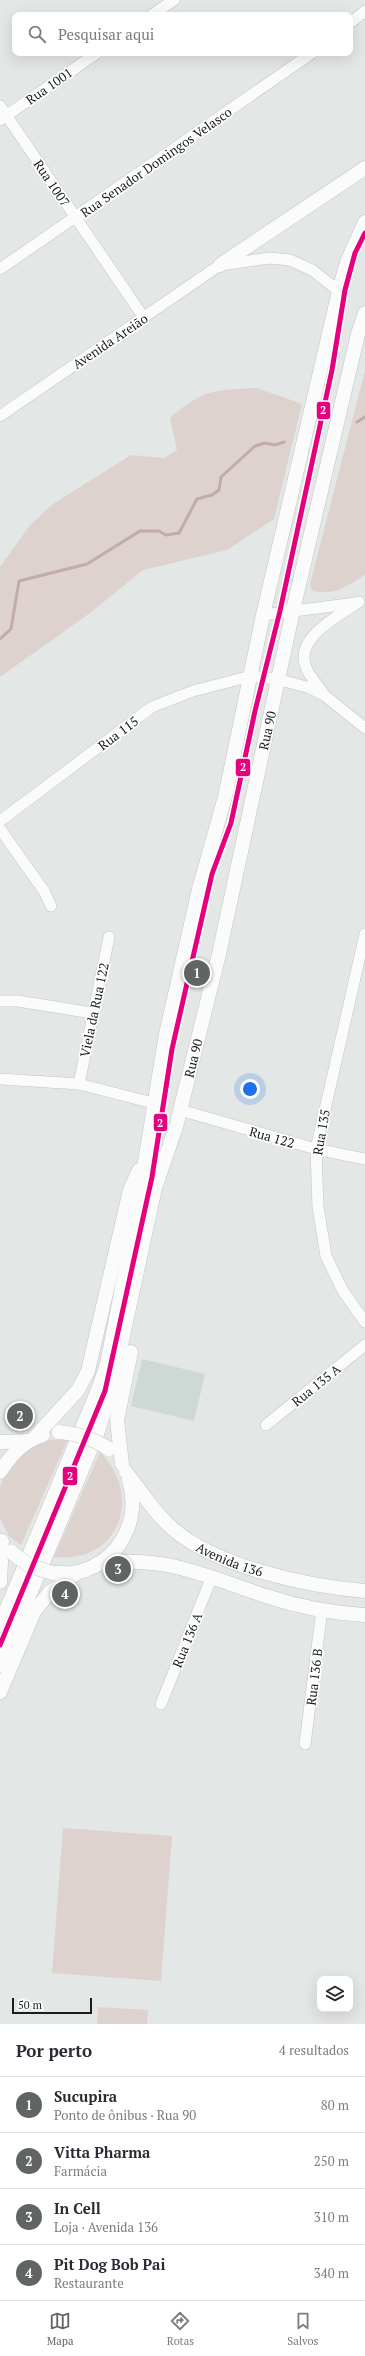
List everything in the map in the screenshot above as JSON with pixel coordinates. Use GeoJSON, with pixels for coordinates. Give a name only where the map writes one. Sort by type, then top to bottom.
{"type":"FeatureCollection","features":[{"type":"Feature","properties":{"kind":"main road"},"geometry":{"type":"LineString","coordinates":[[220,265],[365,168]]}},
{"type":"Feature","properties":{"kind":"main road","name":"Rua 90"},"geometry":{"type":"LineString","coordinates":[[0,1625],[105,1371],[135,1224],[166,1034],[199,888],[216,834],[263,615],[339,291],[347,262],[365,222]]}},
{"type":"Feature","properties":{"kind":"main road","name":"Rua 90"},"geometry":{"type":"LineString","coordinates":[[0,1665],[97,1434],[111,1391],[155,1188],[176,1127],[219,954],[277,680],[334,434],[365,312]]}},
{"type":"Feature","properties":{"kind":"main road"},"geometry":{"type":"LineString","coordinates":[[0,1692],[34,1612],[48,1593],[78,1572],[97,1564],[114,1551],[126,1534],[133,1513],[133,1499],[124,1468],[117,1420],[176,1127]]}},
{"type":"Feature","properties":{"kind":"main road"},"geometry":{"type":"LineString","coordinates":[[0,1472],[9,1457],[31,1439],[78,1390],[88,1371],[130,1190],[147,1149]]}},
{"type":"Feature","properties":{"kind":"main road","name":"Avenida 136"},"geometry":{"type":"LineString","coordinates":[[31,1439],[59,1432],[82,1435],[94,1439],[109,1449],[153,1508],[172,1528],[195,1546],[236,1562],[285,1578],[332,1588],[365,1591]]}},
{"type":"Feature","properties":{"kind":"main road"},"geometry":{"type":"LineString","coordinates":[[0,1442],[31,1439]]}},
{"type":"Feature","properties":{"kind":"main road"},"geometry":{"type":"LineString","coordinates":[[4,1543],[30,1566],[54,1573],[78,1572]]}},
{"type":"Feature","properties":{"kind":"main road"},"geometry":{"type":"LineString","coordinates":[[0,1582],[4,1543]]}},
{"type":"Feature","properties":{"kind":"main road","name":"Avenida 136"},"geometry":{"type":"LineString","coordinates":[[97,1564],[123,1560],[175,1565],[212,1576],[270,1597],[322,1609],[365,1615]]}},
{"type":"Feature","properties":{"kind":"street"},"geometry":{"type":"LineString","coordinates":[[156,12],[174,0]]}},
{"type":"Feature","properties":{"kind":"street"},"geometry":{"type":"LineString","coordinates":[[353,21],[365,11]]}},
{"type":"Feature","properties":{"kind":"street","name":"Rua 1001"},"geometry":{"type":"LineString","coordinates":[[2,114],[92,56]]}},
{"type":"Feature","properties":{"kind":"street","name":"Rua Senador Domingos Velasco"},"geometry":{"type":"LineString","coordinates":[[0,270],[308,56]]}},
{"type":"Feature","properties":{"kind":"street","name":"Rua 1007"},"geometry":{"type":"LineString","coordinates":[[2,114],[76,218],[144,318]]}},
{"type":"Feature","properties":{"kind":"street"},"geometry":{"type":"LineString","coordinates":[[220,265],[270,258],[290,260],[312,270],[339,291]]}},
{"type":"Feature","properties":{"kind":"street","name":"Avenida Areião"},"geometry":{"type":"LineString","coordinates":[[0,416],[220,265]]}},
{"type":"Feature","properties":{"kind":"street"},"geometry":{"type":"LineString","coordinates":[[263,615],[362,600]]}},
{"type":"Feature","properties":{"kind":"street"},"geometry":{"type":"LineString","coordinates":[[324,695],[305,665],[304,654],[313,636],[362,600]]}},
{"type":"Feature","properties":{"kind":"street"},"geometry":{"type":"LineString","coordinates":[[251,676],[277,680],[310,688],[324,695],[365,728]]}},
{"type":"Feature","properties":{"kind":"street","name":"Rua 115"},"geometry":{"type":"LineString","coordinates":[[0,820],[152,707],[193,691],[251,676]]}},
{"type":"Feature","properties":{"kind":"street"},"geometry":{"type":"LineString","coordinates":[[0,829],[44,891],[51,906]]}},
{"type":"Feature","properties":{"kind":"street","name":"Rua 135"},"geometry":{"type":"LineString","coordinates":[[365,934],[316,1149],[318,1207],[326,1256],[343,1292],[365,1322]]}},
{"type":"Feature","properties":{"kind":"street","name":"Viela da Rua 122"},"geometry":{"type":"LineString","coordinates":[[79,1084],[92,1012],[109,937]]}},
{"type":"Feature","properties":{"kind":"street"},"geometry":{"type":"LineString","coordinates":[[0,1001],[92,1012]]}},
{"type":"Feature","properties":{"kind":"street"},"geometry":{"type":"LineString","coordinates":[[0,1079],[79,1084],[154,1103]]}},
{"type":"Feature","properties":{"kind":"street","name":"Rua 122"},"geometry":{"type":"LineString","coordinates":[[180,1110],[316,1149],[365,1159]]}},
{"type":"Feature","properties":{"kind":"street","name":"Rua 135 A"},"geometry":{"type":"LineString","coordinates":[[266,1425],[365,1345]]}},
{"type":"Feature","properties":{"kind":"street","name":"Rua 136 A"},"geometry":{"type":"LineString","coordinates":[[161,1704],[212,1576]]}},
{"type":"Feature","properties":{"kind":"street","name":"Rua 136 B"},"geometry":{"type":"LineString","coordinates":[[305,1744],[322,1609]]}},
{"type":"Feature","properties":{"kind":"shaded area"},"geometry":{"type":"Polygon","coordinates":[[[365,371],[365,575],[334,591],[312,591],[310,584],[365,371]]]}},
{"type":"Feature","properties":{"kind":"shaded area"},"geometry":{"type":"Polygon","coordinates":[[[257,388],[302,404],[274,519],[227,550],[143,570],[90,613],[0,677],[0,567],[30,525],[53,504],[131,455],[164,458],[177,450],[170,418],[192,401],[210,393],[230,389],[257,388]]]}},
{"type":"Feature","properties":{"kind":"shaded area"},"geometry":{"type":"Polygon","coordinates":[[[142,1359],[205,1374],[194,1421],[131,1406],[142,1359]]]}},
{"type":"Feature","properties":{"kind":"shaded area"},"geometry":{"type":"Polygon","coordinates":[[[68,1439],[21,1545],[9,1536],[0,1518],[0,1488],[6,1471],[29,1448],[48,1440],[68,1439]]]}},
{"type":"Feature","properties":{"kind":"shaded area"},"geometry":{"type":"Polygon","coordinates":[[[100,1452],[113,1469],[121,1488],[122,1506],[118,1524],[109,1538],[95,1550],[76,1556],[54,1557],[100,1452]]]}},
{"type":"Feature","properties":{"kind":"shaded area"},"geometry":{"type":"Polygon","coordinates":[[[63,1828],[172,1836],[161,1981],[52,1973],[63,1828]]]}},
{"type":"Feature","properties":{"kind":"shaded area"},"geometry":{"type":"Polygon","coordinates":[[[98,2007],[148,2010],[147,2024],[97,2024],[98,2007]]]}},
{"type":"Feature","properties":{"kind":"waterway"},"geometry":{"type":"LineString","coordinates":[[357,422],[365,417]]}},
{"type":"Feature","properties":{"kind":"waterway"},"geometry":{"type":"LineString","coordinates":[[0,639],[11,629],[19,581],[87,564],[140,531],[159,531],[166,535],[179,533],[197,499],[212,495],[219,490],[221,477],[255,446],[265,443],[275,445],[284,442]]}},
{"type":"Feature","properties":{"kind":"transit line","name":"2"},"geometry":{"type":"LineString","coordinates":[[0,1645],[105,1391],[152,1177],[172,1049],[212,874],[231,823],[255,711],[280,611],[332,370],[345,290],[355,253],[365,233]]}},
{"type":"Feature","properties":{"kind":"place","name":"Sucupira"},"geometry":{"type":"Point","coordinates":[197,973]}},
{"type":"Feature","properties":{"kind":"place","name":"Vitta Pharma"},"geometry":{"type":"Point","coordinates":[20,1416]}},
{"type":"Feature","properties":{"kind":"place","name":"In Cell"},"geometry":{"type":"Point","coordinates":[118,1569]}},
{"type":"Feature","properties":{"kind":"place","name":"Pit Dog Bob Pai"},"geometry":{"type":"Point","coordinates":[65,1594]}}]}
